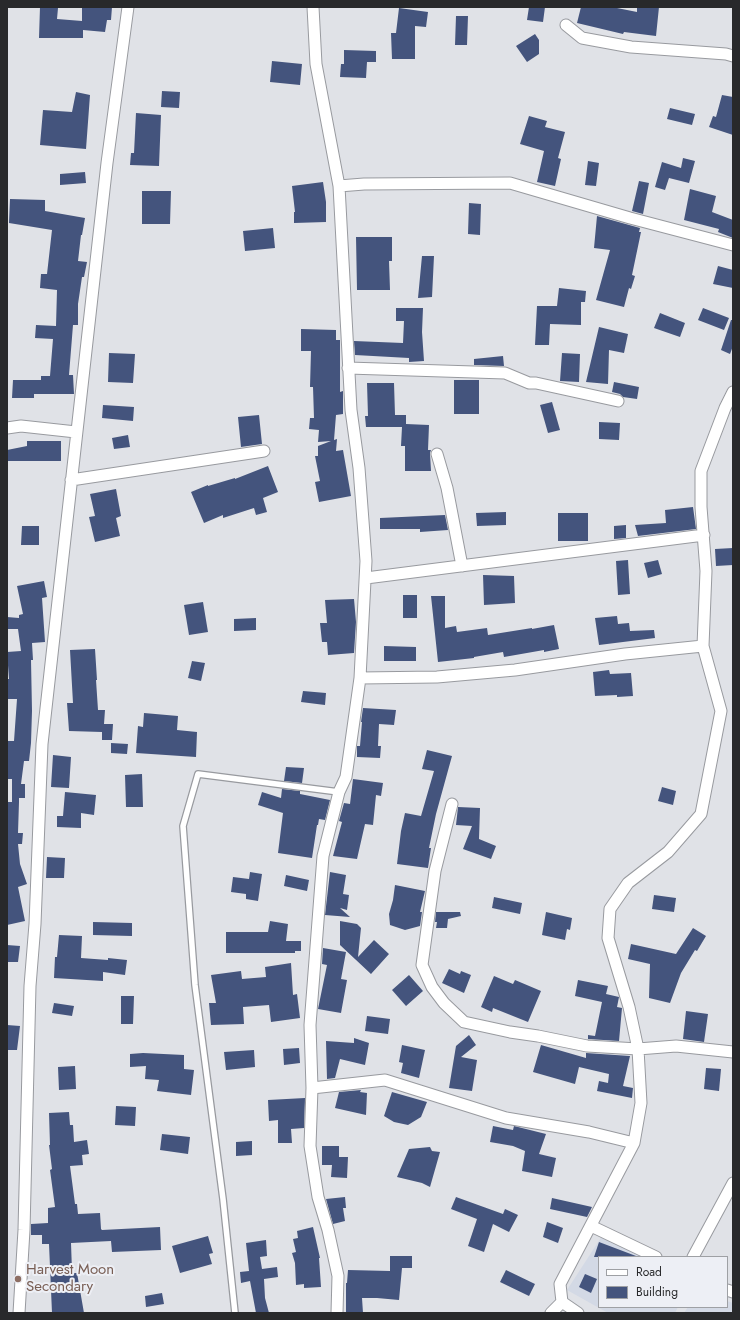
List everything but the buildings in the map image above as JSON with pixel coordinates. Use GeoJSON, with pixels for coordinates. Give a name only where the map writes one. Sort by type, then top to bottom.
{"type":"FeatureCollection","features":[{"type":"Feature","properties":{"kind":"street"},"geometry":{"type":"LineString","coordinates":[[19,1313],[24,1230],[30,986],[35,924],[42,744],[107,163],[128,7]]}},
{"type":"Feature","properties":{"kind":"street"},"geometry":{"type":"LineString","coordinates":[[313,7],[316,64],[339,186],[351,410],[359,468],[366,561],[360,678],[346,777],[339,792],[323,856],[310,1025],[312,1088],[310,1146],[318,1197],[328,1230],[338,1276],[337,1313]]}},
{"type":"Feature","properties":{"kind":"street"},"geometry":{"type":"LineString","coordinates":[[566,25],[582,38],[631,47],[726,54],[733,56]]}},
{"type":"Feature","properties":{"kind":"street"},"geometry":{"type":"LineString","coordinates":[[339,186],[364,184],[510,183],[630,218],[733,245]]}},
{"type":"Feature","properties":{"kind":"street"},"geometry":{"type":"LineString","coordinates":[[348,368],[505,373],[529,383],[536,383],[618,401]]}},
{"type":"Feature","properties":{"kind":"street"},"geometry":{"type":"LineString","coordinates":[[578,1313],[562,1302],[560,1284],[634,1143],[641,1103],[638,1049],[629,1007],[608,938],[610,909],[628,883],[668,852],[701,814],[721,711],[703,646],[706,571],[701,507],[701,471],[725,408],[733,392]]}},
{"type":"Feature","properties":{"kind":"street"},"geometry":{"type":"LineString","coordinates":[[7,428],[21,426],[76,432]]}},
{"type":"Feature","properties":{"kind":"street"},"geometry":{"type":"LineString","coordinates":[[71,480],[264,451]]}},
{"type":"Feature","properties":{"kind":"street"},"geometry":{"type":"LineString","coordinates":[[437,454],[447,488],[462,566]]}},
{"type":"Feature","properties":{"kind":"street"},"geometry":{"type":"LineString","coordinates":[[366,578],[704,535]]}},
{"type":"Feature","properties":{"kind":"street"},"geometry":{"type":"LineString","coordinates":[[360,678],[437,677],[515,670],[625,654],[703,646]]}},
{"type":"Feature","properties":{"kind":"street"},"geometry":{"type":"LineString","coordinates":[[452,804],[435,870],[422,965],[432,987],[440,998],[464,1022],[587,1046],[638,1049],[676,1046],[733,1052]]}},
{"type":"Feature","properties":{"kind":"street"},"geometry":{"type":"LineString","coordinates":[[312,1088],[385,1080],[506,1118],[589,1132],[634,1143]]}},
{"type":"Feature","properties":{"kind":"street"},"geometry":{"type":"LineString","coordinates":[[694,1256],[733,1183]]}},
{"type":"Feature","properties":{"kind":"street"},"geometry":{"type":"LineString","coordinates":[[591,1226],[654,1256]]}},
{"type":"Feature","properties":{"kind":"street"},"geometry":{"type":"LineString","coordinates":[[550,1313],[562,1302]]}},
{"type":"Feature","properties":{"kind":"lane"},"geometry":{"type":"LineString","coordinates":[[235,1313],[223,1199],[195,985],[183,826],[198,774],[339,792]]}},
{"type":"Feature","properties":{"kind":"shaded area"},"geometry":{"type":"Polygon","coordinates":[[[602,1236],[642,1256],[598,1256],[598,1307],[567,1290],[602,1236]]]}},
{"type":"Feature","properties":{"kind":"shaded area"},"geometry":{"type":"Polygon","coordinates":[[[728,1301],[733,1303],[733,1313],[684,1313],[687,1308],[728,1308],[728,1301]]]}},
{"type":"Feature","properties":{"kind":"shaded area"},"geometry":{"type":"Polygon","coordinates":[[[599,1308],[678,1308],[675,1313],[608,1313],[599,1308]]]}},
{"type":"Feature","properties":{"kind":"place","name":"Harvest Moon Secondary"},"geometry":{"type":"Point","coordinates":[18,1279]}}]}
